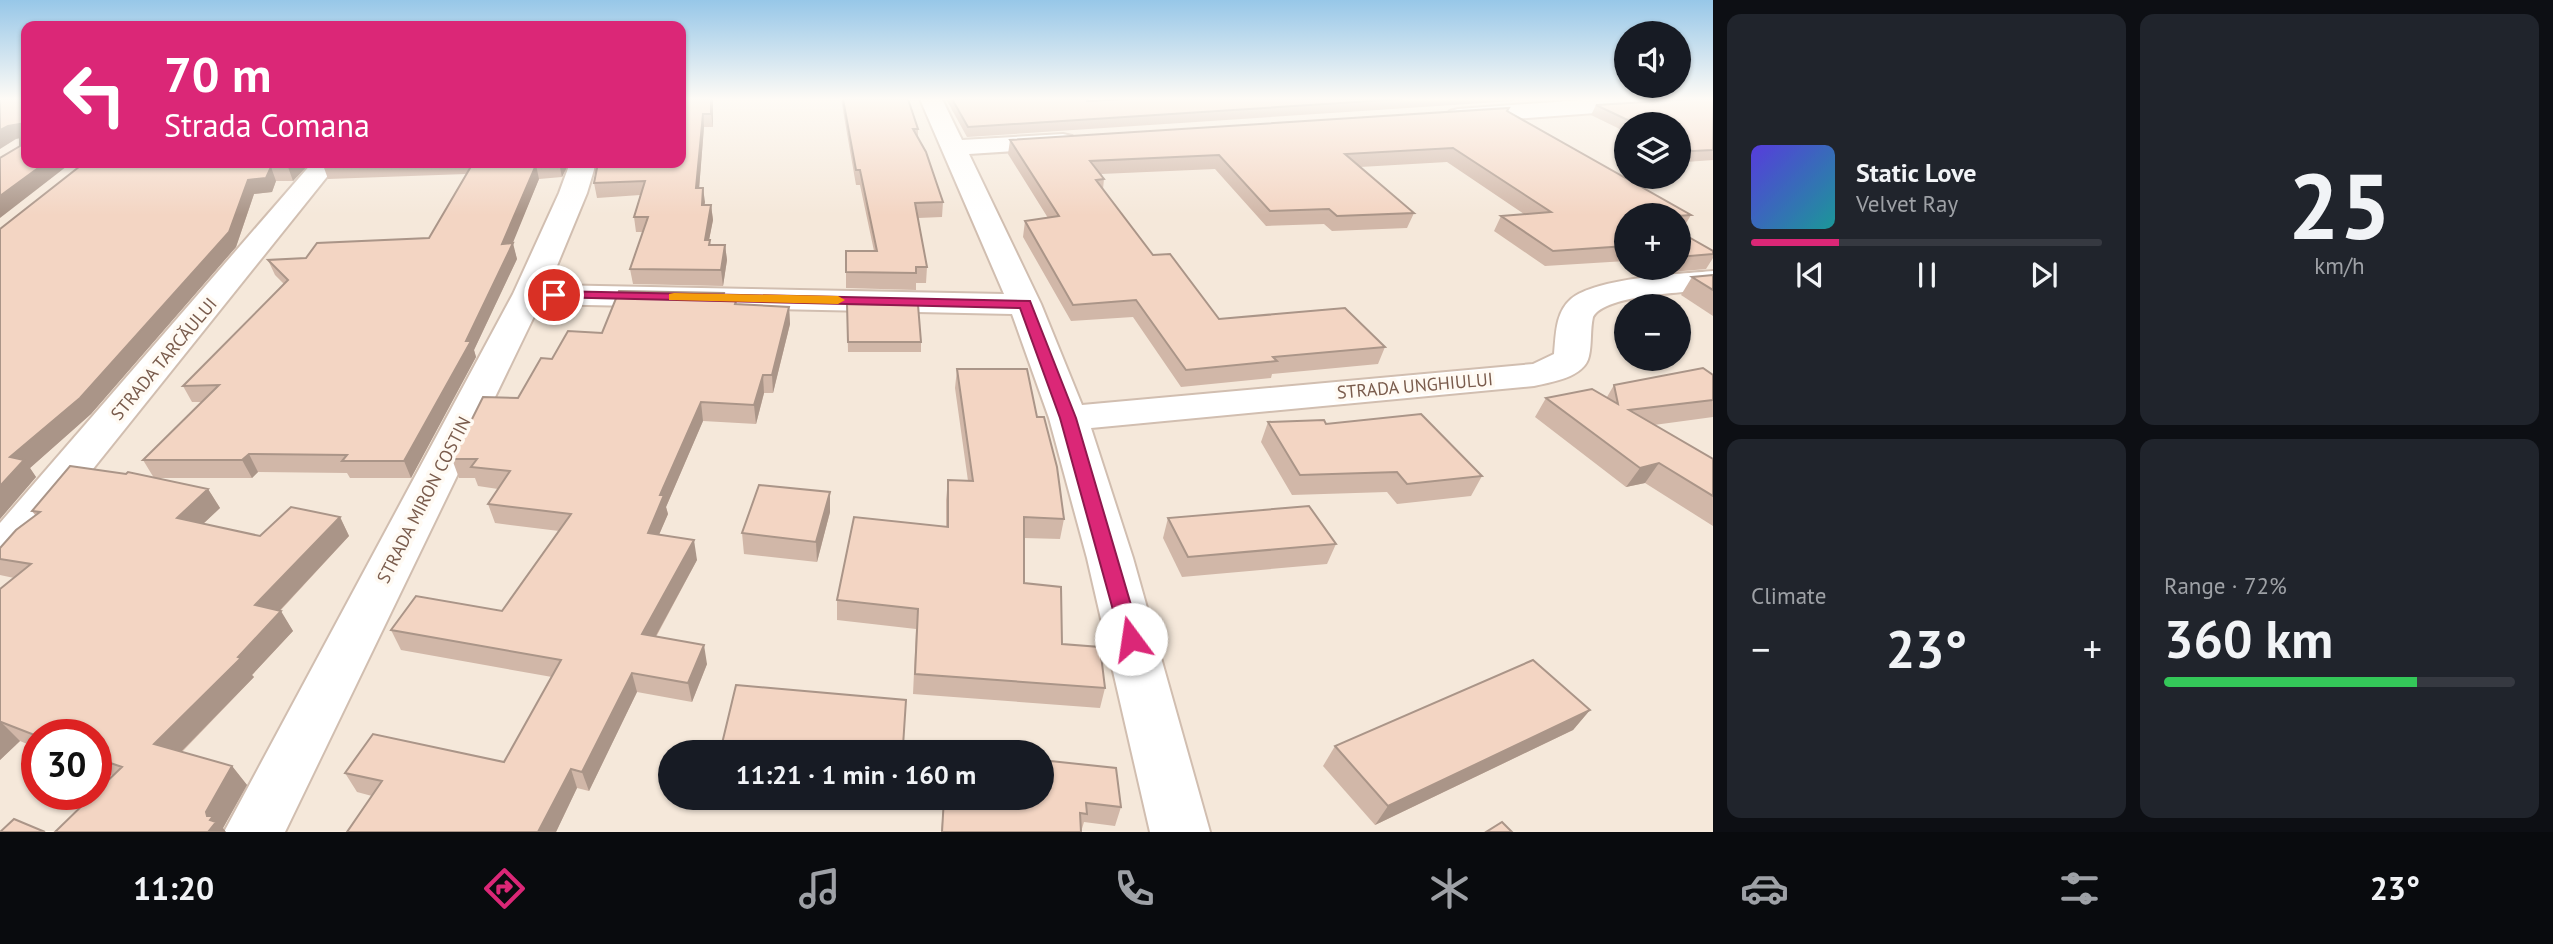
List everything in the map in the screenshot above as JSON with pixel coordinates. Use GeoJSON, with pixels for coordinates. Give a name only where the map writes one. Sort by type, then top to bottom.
{"type":"FeatureCollection","features":[{"type":"Feature","properties":{"kind":"street"},"geometry":{"type":"LineString","coordinates":[[948,138],[1026,304],[1068,418],[1110,558],[1180,832]]}},
{"type":"Feature","properties":{"kind":"street"},"geometry":{"type":"LineString","coordinates":[[953,148],[1079,140]]}},
{"type":"Feature","properties":{"kind":"street","name":"STRADA TARCĂULUI"},"geometry":{"type":"LineString","coordinates":[[0,553],[257,249],[321,168]]}},
{"type":"Feature","properties":{"kind":"street","name":"STRADA MIRON COSTIN"},"geometry":{"type":"LineString","coordinates":[[254,832],[529,294],[581,168]]}},
{"type":"Feature","properties":{"kind":"street","name":"STRADA UNGHIULUI"},"geometry":{"type":"LineString","coordinates":[[1068,418],[1534,375],[1556,369],[1571,359],[1575,321],[1583,306],[1604,296],[1635,289],[1713,280]]}},
{"type":"Feature","properties":{"kind":"street"},"geometry":{"type":"LineString","coordinates":[[529,294],[1026,304]]}},
{"type":"Feature","properties":{"kind":"shaded area"},"geometry":{"type":"Polygon","coordinates":[[[0,138],[21,138],[21,168],[686,168],[686,138],[1614,138],[1614,189],[1691,189],[1691,138],[1713,138],[1713,832],[0,832],[0,138]]]}},
{"type":"Feature","properties":{"kind":"building"},"geometry":{"type":"Polygon","coordinates":[[[21,138],[21,168],[38,168],[0,196],[0,158],[20,146],[21,138]]]}},
{"type":"Feature","properties":{"kind":"building"},"geometry":{"type":"Polygon","coordinates":[[[686,138],[701,138],[696,188],[703,188],[702,205],[711,205],[705,240],[710,240],[709,245],[725,245],[721,270],[630,269],[648,217],[634,217],[645,181],[594,183],[597,168],[686,168],[686,138]]]}},
{"type":"Feature","properties":{"kind":"building"},"geometry":{"type":"Polygon","coordinates":[[[850,138],[918,138],[926,152],[943,202],[915,203],[927,267],[916,267],[916,273],[846,272],[846,251],[877,251],[860,170],[856,170],[850,138]]]}},
{"type":"Feature","properties":{"kind":"building"},"geometry":{"type":"Polygon","coordinates":[[[1554,138],[1614,171],[1614,189],[1645,189],[1670,203],[1614,203],[1614,247],[1553,251],[1501,216],[1551,212],[1453,148],[1345,154],[1414,213],[1337,216],[1329,209],[1270,211],[1219,155],[1090,161],[1104,179],[1096,180],[1153,255],[1170,254],[1219,319],[1345,308],[1385,347],[1273,357],[1277,361],[1186,370],[1136,300],[1073,305],[1025,221],[1059,216],[1010,140],[1554,138]]]}},
{"type":"Feature","properties":{"kind":"building"},"geometry":{"type":"Polygon","coordinates":[[[1691,138],[1713,138],[1713,150],[1692,151],[1691,138]]]}},
{"type":"Feature","properties":{"kind":"building"},"geometry":{"type":"Polygon","coordinates":[[[78,168],[271,168],[266,178],[248,180],[229,232],[80,398],[10,457],[24,460],[0,486],[0,229],[78,168]]]}},
{"type":"Feature","properties":{"kind":"building"},"geometry":{"type":"Polygon","coordinates":[[[470,168],[535,168],[502,244],[513,243],[466,341],[471,341],[404,461],[342,461],[347,455],[249,454],[242,460],[143,460],[219,385],[183,386],[288,280],[268,260],[306,258],[317,243],[429,238],[470,168]]]}},
{"type":"Feature","properties":{"kind":"building"},"geometry":{"type":"Polygon","coordinates":[[[1691,238],[1713,251],[1713,254],[1691,256],[1691,238]]]}},
{"type":"Feature","properties":{"kind":"building"},"geometry":{"type":"Polygon","coordinates":[[[1713,275],[1713,290],[1692,277],[1713,275]]]}},
{"type":"Feature","properties":{"kind":"building"},"geometry":{"type":"Polygon","coordinates":[[[619,291],[724,293],[722,301],[736,301],[735,304],[789,307],[772,375],[763,375],[754,405],[701,402],[660,495],[664,495],[648,533],[694,540],[642,634],[704,645],[688,683],[632,673],[582,772],[571,769],[538,832],[347,832],[382,781],[345,773],[373,734],[504,762],[561,660],[391,630],[416,596],[502,611],[571,514],[488,504],[510,471],[471,467],[477,459],[452,459],[483,397],[518,398],[541,358],[552,359],[568,331],[602,333],[619,291]]]}},
{"type":"Feature","properties":{"kind":"building"},"geometry":{"type":"Polygon","coordinates":[[[847,304],[918,305],[921,342],[848,342],[847,304]]]}},
{"type":"Feature","properties":{"kind":"building"},"geometry":{"type":"Polygon","coordinates":[[[1703,368],[1713,375],[1713,400],[1629,410],[1713,459],[1713,496],[1659,463],[1640,468],[1546,398],[1592,389],[1618,404],[1614,385],[1703,368]]]}},
{"type":"Feature","properties":{"kind":"building"},"geometry":{"type":"Polygon","coordinates":[[[957,369],[1027,369],[1037,417],[1044,417],[1057,467],[1064,519],[1024,517],[1024,583],[1061,587],[1062,644],[1100,647],[1105,688],[915,674],[918,609],[837,600],[854,517],[948,527],[948,480],[973,481],[957,369]]]}},
{"type":"Feature","properties":{"kind":"building"},"geometry":{"type":"Polygon","coordinates":[[[1421,414],[1482,476],[1407,484],[1397,472],[1300,475],[1268,422],[1324,420],[1326,424],[1421,414]]]}},
{"type":"Feature","properties":{"kind":"building"},"geometry":{"type":"Polygon","coordinates":[[[70,466],[126,474],[128,472],[208,489],[177,518],[260,536],[291,507],[340,517],[255,605],[281,611],[238,657],[241,658],[154,744],[232,766],[206,812],[207,816],[213,816],[210,820],[216,822],[208,832],[55,832],[78,810],[112,810],[112,777],[122,767],[112,764],[112,719],[21,719],[21,730],[0,723],[0,589],[31,564],[0,559],[0,548],[16,530],[40,512],[32,511],[70,466]]]}},
{"type":"Feature","properties":{"kind":"building"},"geometry":{"type":"Polygon","coordinates":[[[759,485],[830,492],[816,542],[742,533],[759,485]]]}},
{"type":"Feature","properties":{"kind":"building"},"geometry":{"type":"Polygon","coordinates":[[[1309,506],[1336,544],[1188,557],[1168,518],[1309,506]]]}},
{"type":"Feature","properties":{"kind":"building"},"geometry":{"type":"Polygon","coordinates":[[[1533,660],[1590,710],[1388,806],[1335,746],[1533,660]]]}},
{"type":"Feature","properties":{"kind":"building"},"geometry":{"type":"Polygon","coordinates":[[[736,685],[906,700],[903,740],[723,740],[736,685]]]}},
{"type":"Feature","properties":{"kind":"building"},"geometry":{"type":"Polygon","coordinates":[[[1054,761],[1116,768],[1121,807],[1086,803],[1087,814],[1080,813],[1081,832],[942,832],[943,810],[1054,810],[1054,761]]]}},
{"type":"Feature","properties":{"kind":"building"},"geometry":{"type":"Polygon","coordinates":[[[14,819],[45,832],[0,832],[14,819]]]}},
{"type":"Feature","properties":{"kind":"building"},"geometry":{"type":"Polygon","coordinates":[[[1502,822],[1512,832],[1486,832],[1502,822]]]}},
{"type":"Feature","properties":{"kind":"slow traffic"},"geometry":{"type":"LineString","coordinates":[[674,297],[838,300]]}},
{"type":"Feature","properties":{"kind":"route"},"geometry":{"type":"LineString","coordinates":[[554,295],[1026,304],[1068,418],[1131,639]]}}]}
